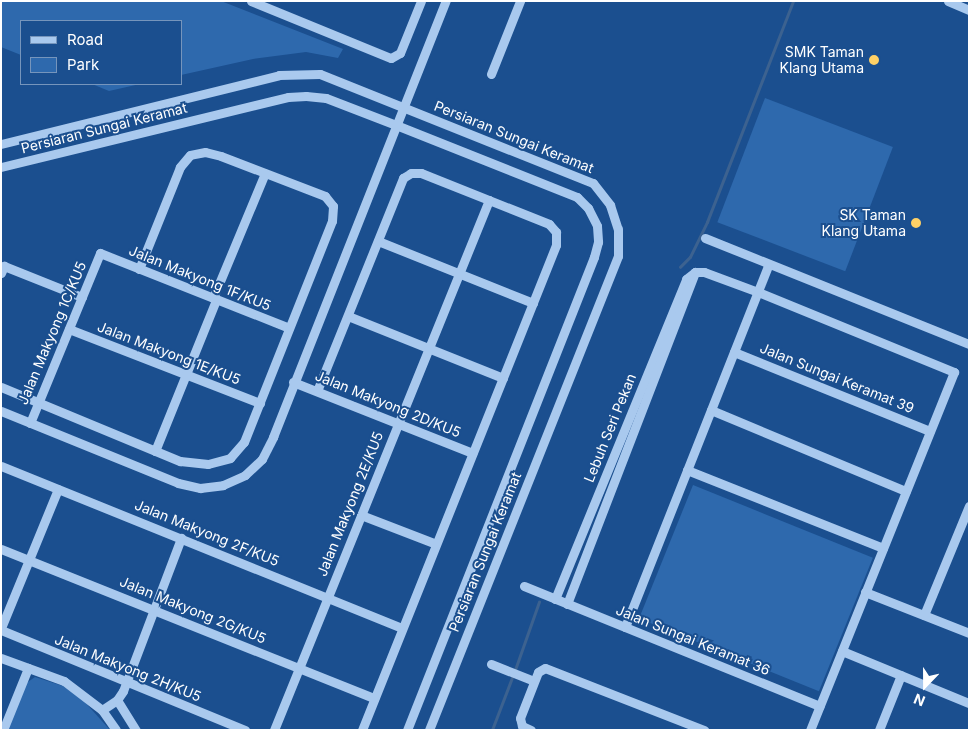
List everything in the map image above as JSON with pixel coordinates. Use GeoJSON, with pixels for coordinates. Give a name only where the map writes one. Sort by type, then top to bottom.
{"type":"FeatureCollection","features":[{"type":"Feature","properties":{"kind":"street"},"geometry":{"type":"LineString","coordinates":[[251,1],[391,58],[400,54],[421,1]]}},
{"type":"Feature","properties":{"kind":"street"},"geometry":{"type":"LineString","coordinates":[[1,411],[178,483],[200,488],[223,485],[245,475],[262,459],[446,1]]}},
{"type":"Feature","properties":{"kind":"street"},"geometry":{"type":"LineString","coordinates":[[491,74],[520,1]]}},
{"type":"Feature","properties":{"kind":"street"},"geometry":{"type":"LineString","coordinates":[[948,1],[969,10]]}},
{"type":"Feature","properties":{"kind":"street","name":"Persiaran Sungai Keramat"},"geometry":{"type":"LineString","coordinates":[[1,144],[269,78],[304,72],[320,74],[594,183],[610,205],[618,229],[618,256],[429,730]]}},
{"type":"Feature","properties":{"kind":"street","name":"Persiaran Sungai Keramat"},"geometry":{"type":"LineString","coordinates":[[1,167],[288,97],[326,98],[577,197],[588,208],[597,226],[598,242],[407,730]]}},
{"type":"Feature","properties":{"kind":"street"},"geometry":{"type":"LineString","coordinates":[[1,387],[180,461],[208,464],[230,458],[244,442],[260,403],[332,221],[333,206],[325,196],[220,156],[205,152],[190,155],[180,167],[139,269]]}},
{"type":"Feature","properties":{"kind":"street"},"geometry":{"type":"LineString","coordinates":[[155,451],[265,173]]}},
{"type":"Feature","properties":{"kind":"street"},"geometry":{"type":"LineString","coordinates":[[317,390],[403,178],[411,173],[421,173],[550,224],[556,232],[556,245],[362,730]]}},
{"type":"Feature","properties":{"kind":"street","name":"Jalan Makyong 2E/KU5"},"geometry":{"type":"LineString","coordinates":[[274,730],[489,200]]}},
{"type":"Feature","properties":{"kind":"street"},"geometry":{"type":"LineString","coordinates":[[705,238],[768,266],[968,342]]}},
{"type":"Feature","properties":{"kind":"street"},"geometry":{"type":"LineString","coordinates":[[378,241],[532,303]]}},
{"type":"Feature","properties":{"kind":"street","name":"Jalan Makyong 1F/KU5"},"geometry":{"type":"LineString","coordinates":[[100,253],[289,328]]}},
{"type":"Feature","properties":{"kind":"street","name":"Jalan Makyong 1C/KU5"},"geometry":{"type":"LineString","coordinates":[[30,422],[100,253]]}},
{"type":"Feature","properties":{"kind":"street"},"geometry":{"type":"LineString","coordinates":[[1,273],[4,266],[82,297]]}},
{"type":"Feature","properties":{"kind":"street"},"geometry":{"type":"LineString","coordinates":[[625,627],[768,266]]}},
{"type":"Feature","properties":{"kind":"street"},"geometry":{"type":"LineString","coordinates":[[567,604],[696,272],[704,272],[758,292],[954,372],[810,730]]}},
{"type":"Feature","properties":{"kind":"street","name":"Lebuh Seri Pekan"},"geometry":{"type":"LineString","coordinates":[[555,599],[686,278],[696,272]]}},
{"type":"Feature","properties":{"kind":"street"},"geometry":{"type":"LineString","coordinates":[[348,316],[503,378]]}},
{"type":"Feature","properties":{"kind":"street","name":"Jalan Makyong 1E/KU5"},"geometry":{"type":"LineString","coordinates":[[69,328],[260,403]]}},
{"type":"Feature","properties":{"kind":"street","name":"Jalan Sungai Keramat 39"},"geometry":{"type":"LineString","coordinates":[[734,352],[930,431]]}},
{"type":"Feature","properties":{"kind":"street","name":"Jalan Makyong 2D/KU5"},"geometry":{"type":"LineString","coordinates":[[293,382],[472,453]]}},
{"type":"Feature","properties":{"kind":"street"},"geometry":{"type":"LineString","coordinates":[[711,410],[906,490]]}},
{"type":"Feature","properties":{"kind":"street","name":"Jalan Makyong 2F/KU5"},"geometry":{"type":"LineString","coordinates":[[1,466],[328,596],[402,628]]}},
{"type":"Feature","properties":{"kind":"street"},"geometry":{"type":"LineString","coordinates":[[687,470],[883,548]]}},
{"type":"Feature","properties":{"kind":"street"},"geometry":{"type":"LineString","coordinates":[[1,629],[58,489]]}},
{"type":"Feature","properties":{"kind":"street"},"geometry":{"type":"LineString","coordinates":[[924,615],[969,506]]}},
{"type":"Feature","properties":{"kind":"street"},"geometry":{"type":"LineString","coordinates":[[360,515],[436,544]]}},
{"type":"Feature","properties":{"kind":"street"},"geometry":{"type":"LineString","coordinates":[[102,710],[117,700],[181,538]]}},
{"type":"Feature","properties":{"kind":"street","name":"Jalan Makyong 2G/KU5"},"geometry":{"type":"LineString","coordinates":[[1,549],[374,698]]}},
{"type":"Feature","properties":{"kind":"street","name":"Jalan Sungai Keramat 36"},"geometry":{"type":"LineString","coordinates":[[524,586],[820,706]]}},
{"type":"Feature","properties":{"kind":"street"},"geometry":{"type":"LineString","coordinates":[[866,592],[969,633]]}},
{"type":"Feature","properties":{"kind":"street","name":"Jalan Makyong 2H/KU5"},"geometry":{"type":"LineString","coordinates":[[1,629],[244,730]]}},
{"type":"Feature","properties":{"kind":"street"},"geometry":{"type":"LineString","coordinates":[[842,651],[969,703]]}},
{"type":"Feature","properties":{"kind":"street"},"geometry":{"type":"LineString","coordinates":[[1,658],[64,681],[102,710],[116,730]]}},
{"type":"Feature","properties":{"kind":"street"},"geometry":{"type":"LineString","coordinates":[[491,664],[534,681]]}},
{"type":"Feature","properties":{"kind":"street"},"geometry":{"type":"LineString","coordinates":[[3,730],[28,668]]}},
{"type":"Feature","properties":{"kind":"street"},"geometry":{"type":"LineString","coordinates":[[531,730],[522,726],[520,718],[538,672],[546,668],[704,730]]}},
{"type":"Feature","properties":{"kind":"street"},"geometry":{"type":"LineString","coordinates":[[879,730],[901,675]]}},
{"type":"Feature","properties":{"kind":"street"},"geometry":{"type":"LineString","coordinates":[[117,700],[136,730]]}},
{"type":"Feature","properties":{"kind":"green space"},"geometry":{"type":"Polygon","coordinates":[[[1,1],[221,1],[343,49],[338,58],[306,52],[253,59],[182,75],[182,20],[20,20],[20,55],[1,47],[1,1]]]}},
{"type":"Feature","properties":{"kind":"green space"},"geometry":{"type":"Polygon","coordinates":[[[94,85],[136,85],[109,91],[94,85]]]}},
{"type":"Feature","properties":{"kind":"green space"},"geometry":{"type":"Polygon","coordinates":[[[765,98],[893,147],[845,271],[717,222],[765,98]]]}},
{"type":"Feature","properties":{"kind":"green space"},"geometry":{"type":"Polygon","coordinates":[[[693,485],[873,558],[819,691],[639,619],[693,485]]]}},
{"type":"Feature","properties":{"kind":"green space"},"geometry":{"type":"Polygon","coordinates":[[[35,677],[63,686],[83,700],[110,730],[7,730],[25,684],[35,677]]]}},
{"type":"Feature","properties":{"kind":"waterway"},"geometry":{"type":"LineString","coordinates":[[680,267],[690,257],[707,222],[793,1]]}},
{"type":"Feature","properties":{"kind":"waterway"},"geometry":{"type":"LineString","coordinates":[[515,670],[539,602]]}},
{"type":"Feature","properties":{"kind":"waterway"},"geometry":{"type":"LineString","coordinates":[[492,730],[513,675]]}},
{"type":"Feature","properties":{"kind":"place","name":"SMK Taman Klang Utama"},"geometry":{"type":"Point","coordinates":[874,60]}},
{"type":"Feature","properties":{"kind":"place","name":"SK Taman Klang Utama"},"geometry":{"type":"Point","coordinates":[916,223]}}]}
